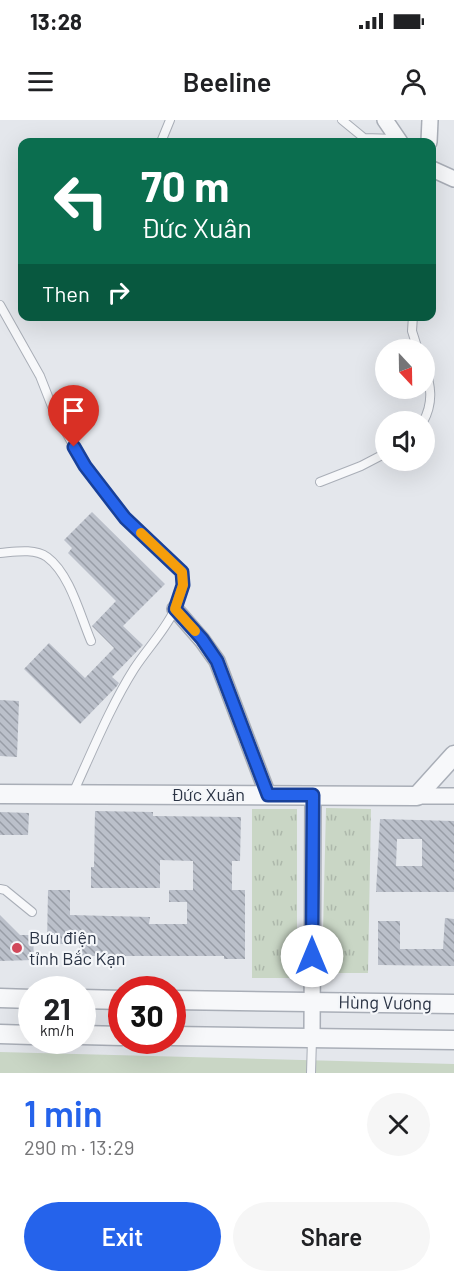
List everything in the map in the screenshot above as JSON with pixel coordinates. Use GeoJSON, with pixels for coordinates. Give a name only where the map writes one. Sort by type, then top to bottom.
{"type":"FeatureCollection","features":[{"type":"Feature","properties":{"kind":"street"},"geometry":{"type":"LineString","coordinates":[[385,120],[397,138]]}},
{"type":"Feature","properties":{"kind":"street"},"geometry":{"type":"LineString","coordinates":[[429,138],[430,120]]}},
{"type":"Feature","properties":{"kind":"street"},"geometry":{"type":"LineString","coordinates":[[436,171],[454,179]]}},
{"type":"Feature","properties":{"kind":"street"},"geometry":{"type":"LineString","coordinates":[[175,609],[202,639],[217,661],[268,795]]}},
{"type":"Feature","properties":{"kind":"street"},"geometry":{"type":"LineString","coordinates":[[417,796],[454,755]]}},
{"type":"Feature","properties":{"kind":"street","name":"Đức Xuân"},"geometry":{"type":"LineString","coordinates":[[0,794],[454,796]]}},
{"type":"Feature","properties":{"kind":"street"},"geometry":{"type":"LineString","coordinates":[[312,1038],[313,795]]}},
{"type":"Feature","properties":{"kind":"street"},"geometry":{"type":"LineString","coordinates":[[0,998],[18,999]]}},
{"type":"Feature","properties":{"kind":"street","name":"Hùng Vương"},"geometry":{"type":"LineString","coordinates":[[186,1000],[454,1004]]}},
{"type":"Feature","properties":{"kind":"street"},"geometry":{"type":"LineString","coordinates":[[0,1034],[18,1035]]}},
{"type":"Feature","properties":{"kind":"street","name":"Hùng Vương"},"geometry":{"type":"LineString","coordinates":[[186,1036],[454,1040]]}},
{"type":"Feature","properties":{"kind":"lane"},"geometry":{"type":"LineString","coordinates":[[162,138],[170,120]]}},
{"type":"Feature","properties":{"kind":"lane"},"geometry":{"type":"LineString","coordinates":[[342,120],[363,138]]}},
{"type":"Feature","properties":{"kind":"lane"},"geometry":{"type":"LineString","coordinates":[[0,305],[40,376],[53,409],[85,466],[125,518],[182,572],[183,585],[175,609],[160,638],[135,669],[72,795]]}},
{"type":"Feature","properties":{"kind":"lane"},"geometry":{"type":"LineString","coordinates":[[413,321],[415,339]]}},
{"type":"Feature","properties":{"kind":"lane"},"geometry":{"type":"LineString","coordinates":[[321,482],[375,459]]}},
{"type":"Feature","properties":{"kind":"lane"},"geometry":{"type":"LineString","coordinates":[[0,553],[27,551],[46,557],[64,578],[91,641]]}},
{"type":"Feature","properties":{"kind":"lane"},"geometry":{"type":"LineString","coordinates":[[0,890],[5,890],[32,912]]}},
{"type":"Feature","properties":{"kind":"lane"},"geometry":{"type":"LineString","coordinates":[[311,1073],[312,1038]]}},
{"type":"Feature","properties":{"kind":"green space"},"geometry":{"type":"Polygon","coordinates":[[[326,808],[371,809],[368,973],[322,973],[326,808]]]}},
{"type":"Feature","properties":{"kind":"green space"},"geometry":{"type":"Polygon","coordinates":[[[252,809],[297,809],[297,978],[252,978],[252,809]]]}},
{"type":"Feature","properties":{"kind":"green space"},"geometry":{"type":"Polygon","coordinates":[[[0,1052],[454,1064],[454,1073],[0,1073],[0,1052]]]}},
{"type":"Feature","properties":{"kind":"building"},"geometry":{"type":"Polygon","coordinates":[[[92,512],[165,584],[123,626],[143,645],[112,677],[119,683],[117,686],[80,724],[24,669],[49,643],[85,678],[114,648],[92,626],[116,601],[68,553],[72,548],[64,540],[92,512]]]}},
{"type":"Feature","properties":{"kind":"building"},"geometry":{"type":"Polygon","coordinates":[[[0,700],[19,701],[17,757],[0,756],[0,700]]]}},
{"type":"Feature","properties":{"kind":"building"},"geometry":{"type":"Polygon","coordinates":[[[95,811],[153,812],[153,816],[241,817],[240,861],[232,861],[232,890],[245,890],[245,959],[224,959],[224,956],[79,956],[79,944],[47,944],[48,890],[70,890],[70,915],[150,917],[149,924],[187,924],[187,902],[169,902],[169,890],[193,890],[193,861],[160,860],[160,888],[91,888],[91,867],[94,867],[95,811]]]}},
{"type":"Feature","properties":{"kind":"building"},"geometry":{"type":"Polygon","coordinates":[[[0,812],[29,813],[28,835],[0,835],[0,812]]]}},
{"type":"Feature","properties":{"kind":"building"},"geometry":{"type":"Polygon","coordinates":[[[380,819],[454,821],[454,892],[376,892],[380,819]],[[397,839],[396,866],[422,866],[422,839],[397,839]]]}},
{"type":"Feature","properties":{"kind":"building","name":"Bưu điện tỉnh Bắc Kạn"},"geometry":{"type":"Polygon","coordinates":[[[0,915],[20,935],[33,935],[34,960],[0,961],[0,915]]]}},
{"type":"Feature","properties":{"kind":"building"},"geometry":{"type":"Polygon","coordinates":[[[445,918],[454,919],[454,966],[378,965],[378,921],[400,921],[400,949],[443,949],[445,918]]]}},
{"type":"Feature","properties":{"kind":"slow traffic"},"geometry":{"type":"LineString","coordinates":[[141,533],[182,572],[183,585],[175,609],[195,631]]}},
{"type":"Feature","properties":{"kind":"place","name":"Bưu điện tỉnh Bắc Kạn"},"geometry":{"type":"Point","coordinates":[17,948]}},
{"type":"Feature","properties":{"kind":"route"},"geometry":{"type":"LineString","coordinates":[[74,447],[85,466],[125,518],[182,572],[183,585],[175,609],[202,639],[217,661],[227,682],[250,752],[268,795],[313,795],[312,956]]}}]}
